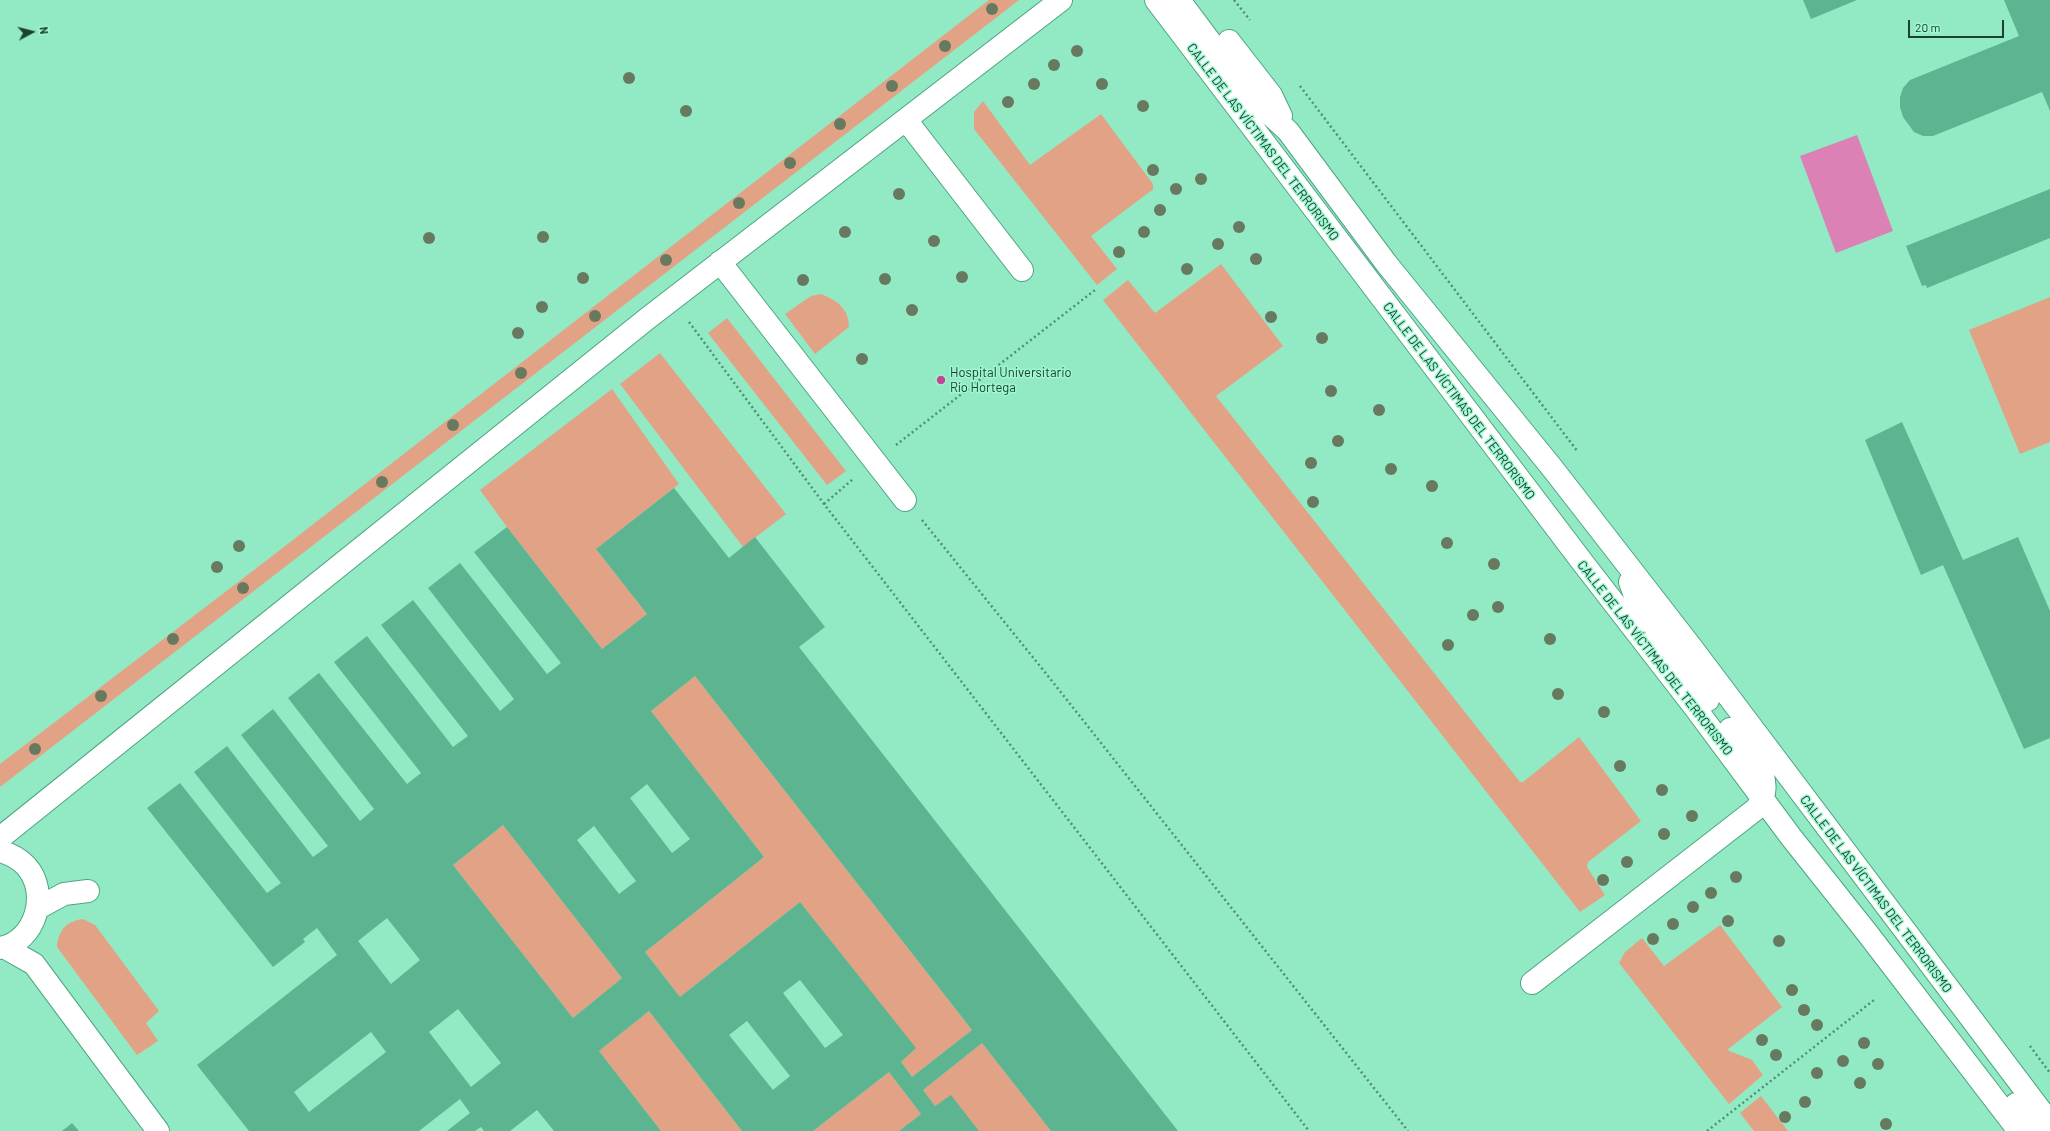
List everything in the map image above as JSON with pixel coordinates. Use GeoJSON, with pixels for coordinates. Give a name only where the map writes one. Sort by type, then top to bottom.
{"type":"FeatureCollection","features":[{"type":"Feature","properties":{"kind":"street"},"geometry":{"type":"LineString","coordinates":[[2,947],[18,940],[29,929],[38,908],[38,894],[35,881],[27,867],[7,853],[6,834],[720,262],[1061,0]]}},
{"type":"Feature","properties":{"kind":"street","name":"CALLE DE LAS VÍCTIMAS DEL TERRORISMO"},"geometry":{"type":"LineString","coordinates":[[1156,0],[1322,221],[2019,1131]]}},
{"type":"Feature","properties":{"kind":"street","name":"CALLE DE LAS VÍCTIMAS DEL TERRORISMO"},"geometry":{"type":"LineString","coordinates":[[1179,0],[1253,99],[1288,131],[1386,263],[1523,431],[1630,569],[2050,1123]]}},
{"type":"Feature","properties":{"kind":"street","name":"CALLE DE LAS VÍCTIMAS DEL TERRORISMO"},"geometry":{"type":"LineString","coordinates":[[1197,0],[1271,95],[1288,131]]}},
{"type":"Feature","properties":{"kind":"street"},"geometry":{"type":"LineString","coordinates":[[906,120],[1022,270]]}},
{"type":"Feature","properties":{"kind":"street"},"geometry":{"type":"LineString","coordinates":[[720,262],[905,500]]}},
{"type":"Feature","properties":{"kind":"street","name":"CALLE DE LAS VÍCTIMAS DEL TERRORISMO"},"geometry":{"type":"LineString","coordinates":[[1630,569],[1630,581],[1633,593],[1648,620],[1761,771],[1765,787],[1764,800]]}},
{"type":"Feature","properties":{"kind":"street"},"geometry":{"type":"LineString","coordinates":[[1532,983],[1756,809],[1764,800]]}},
{"type":"Feature","properties":{"kind":"street"},"geometry":{"type":"LineString","coordinates":[[35,881],[64,894]]}},
{"type":"Feature","properties":{"kind":"street"},"geometry":{"type":"LineString","coordinates":[[38,908],[64,894],[88,890]]}},
{"type":"Feature","properties":{"kind":"street","name":"CALLE DE LAS VÍCTIMAS DEL TERRORISMO"},"geometry":{"type":"LineString","coordinates":[[1842,901],[1870,918],[1878,926],[2036,1131]]}},
{"type":"Feature","properties":{"kind":"street"},"geometry":{"type":"LineString","coordinates":[[29,929],[34,964]]}},
{"type":"Feature","properties":{"kind":"street"},"geometry":{"type":"LineString","coordinates":[[2,947],[34,964],[158,1131]]}},
{"type":"Feature","properties":{"kind":"path"},"geometry":{"type":"LineString","coordinates":[[824,504],[875,461],[1095,290]]}},
{"type":"Feature","properties":{"kind":"path"},"geometry":{"type":"LineString","coordinates":[[672,300],[824,504],[1309,1131]]}},
{"type":"Feature","properties":{"kind":"path"},"geometry":{"type":"LineString","coordinates":[[905,500],[1048,676],[1408,1131]]}},
{"type":"Feature","properties":{"kind":"path"},"geometry":{"type":"LineString","coordinates":[[1707,1131],[1874,1000]]}},
{"type":"Feature","properties":{"kind":"shaded area"},"geometry":{"type":"Polygon","coordinates":[[[989,0],[1019,0],[0,787],[0,764],[267,560],[989,0]]]}},
{"type":"Feature","properties":{"kind":"shaded area"},"geometry":{"type":"Polygon","coordinates":[[[983,101],[1030,165],[1101,114],[1153,184],[1153,190],[1091,236],[1117,269],[1097,285],[974,129],[974,112],[983,101]]]}},
{"type":"Feature","properties":{"kind":"shaded area"},"geometry":{"type":"Polygon","coordinates":[[[1857,135],[1893,231],[1836,253],[1800,156],[1857,135]]]}},
{"type":"Feature","properties":{"kind":"shaded area"},"geometry":{"type":"Polygon","coordinates":[[[1221,264],[1283,346],[1216,396],[1520,782],[1523,782],[1579,737],[1641,821],[1588,862],[1587,867],[1605,895],[1580,912],[1103,300],[1128,280],[1155,313],[1221,264]]]}},
{"type":"Feature","properties":{"kind":"shaded area"},"geometry":{"type":"Polygon","coordinates":[[[821,294],[837,302],[841,306],[847,315],[849,327],[815,354],[785,314],[811,296],[821,294]]]}},
{"type":"Feature","properties":{"kind":"shaded area"},"geometry":{"type":"Polygon","coordinates":[[[2050,297],[2050,442],[2020,454],[1969,330],[2050,297]]]}},
{"type":"Feature","properties":{"kind":"shaded area"},"geometry":{"type":"Polygon","coordinates":[[[727,318],[846,471],[827,485],[708,333],[727,318]]]}},
{"type":"Feature","properties":{"kind":"shaded area"},"geometry":{"type":"Polygon","coordinates":[[[660,353],[786,514],[743,547],[620,384],[660,353]]]}},
{"type":"Feature","properties":{"kind":"shaded area"},"geometry":{"type":"Polygon","coordinates":[[[612,389],[679,484],[596,549],[647,614],[602,649],[480,490],[612,389]]]}},
{"type":"Feature","properties":{"kind":"shaded area"},"geometry":{"type":"Polygon","coordinates":[[[695,676],[972,1030],[912,1077],[901,1062],[915,1048],[800,902],[680,997],[645,952],[764,857],[651,711],[695,676]]]}},
{"type":"Feature","properties":{"kind":"shaded area"},"geometry":{"type":"Polygon","coordinates":[[[503,825],[622,978],[573,1018],[453,865],[503,825]]]}},
{"type":"Feature","properties":{"kind":"shaded area"},"geometry":{"type":"Polygon","coordinates":[[[83,919],[95,925],[159,1011],[146,1023],[158,1041],[137,1055],[57,947],[59,936],[64,928],[72,922],[83,919]]]}},
{"type":"Feature","properties":{"kind":"shaded area"},"geometry":{"type":"Polygon","coordinates":[[[1720,925],[1782,1007],[1727,1050],[1752,1060],[1763,1075],[1729,1104],[1619,963],[1625,952],[1642,938],[1664,966],[1720,925]]]}},
{"type":"Feature","properties":{"kind":"shaded area"},"geometry":{"type":"Polygon","coordinates":[[[649,1011],[742,1131],[661,1131],[599,1051],[649,1011]]]}},
{"type":"Feature","properties":{"kind":"shaded area"},"geometry":{"type":"Polygon","coordinates":[[[982,1043],[1051,1131],[979,1131],[951,1096],[935,1106],[923,1090],[982,1043]]]}},
{"type":"Feature","properties":{"kind":"shaded area"},"geometry":{"type":"Polygon","coordinates":[[[889,1072],[921,1114],[899,1131],[813,1131],[889,1072]]]}},
{"type":"Feature","properties":{"kind":"shaded area"},"geometry":{"type":"Polygon","coordinates":[[[1761,1096],[1788,1131],[1754,1131],[1740,1113],[1761,1096]]]}},
{"type":"Feature","properties":{"kind":"building"},"geometry":{"type":"Polygon","coordinates":[[[1803,0],[1857,0],[1811,19],[1803,0]]]}},
{"type":"Feature","properties":{"kind":"building"},"geometry":{"type":"Polygon","coordinates":[[[2004,0],[2050,0],[2050,111],[2042,92],[1933,136],[1923,136],[1914,132],[1903,117],[1900,107],[1900,97],[1903,88],[1910,80],[2019,36],[2004,0]]]}},
{"type":"Feature","properties":{"kind":"building"},"geometry":{"type":"Polygon","coordinates":[[[2050,189],[2050,238],[1927,288],[1926,285],[1922,286],[1906,246],[2050,189]]]}},
{"type":"Feature","properties":{"kind":"building"},"geometry":{"type":"Polygon","coordinates":[[[1902,422],[1963,560],[2018,537],[2050,611],[2050,738],[2024,749],[1943,565],[1921,575],[1865,440],[1902,422]]]}},
{"type":"Feature","properties":{"kind":"building"},"geometry":{"type":"Polygon","coordinates":[[[674,488],[729,558],[755,537],[825,627],[799,647],[1178,1131],[1051,1131],[982,1043],[923,1090],[935,1106],[951,1095],[979,1131],[899,1131],[921,1114],[889,1072],[813,1131],[742,1131],[649,1011],[599,1051],[661,1131],[554,1131],[537,1110],[510,1131],[484,1131],[481,1127],[475,1131],[447,1131],[470,1113],[460,1099],[419,1131],[249,1131],[197,1065],[337,955],[317,928],[303,939],[305,942],[273,967],[147,808],[180,783],[267,893],[281,883],[194,772],[227,746],[313,857],[328,846],[241,735],[273,709],[360,821],[374,809],[288,698],[319,673],[407,784],[421,773],[334,662],[367,636],[453,747],[468,736],[381,625],[413,600],[500,711],[514,699],[428,588],[460,563],[547,674],[561,663],[474,552],[507,527],[602,649],[647,614],[596,549],[674,488]],[[695,676],[651,711],[764,857],[645,952],[680,997],[800,902],[916,1048],[901,1062],[912,1077],[972,1030],[695,676]],[[647,784],[630,798],[672,853],[690,839],[647,784]],[[503,825],[453,865],[573,1018],[622,978],[503,825]],[[594,826],[577,840],[619,894],[636,881],[594,826]],[[387,918],[358,941],[391,984],[420,960],[387,918]],[[800,980],[783,993],[825,1048],[843,1035],[800,980]],[[458,1009],[429,1032],[471,1087],[501,1063],[458,1009]],[[747,1021],[729,1035],[773,1090],[790,1076],[747,1021]],[[371,1032],[294,1092],[309,1112],[386,1052],[371,1032]]]}},
{"type":"Feature","properties":{"kind":"building"},"geometry":{"type":"Polygon","coordinates":[[[72,1123],[79,1131],[62,1131],[72,1123]]]}},
{"type":"Feature","properties":{"kind":"place","name":"Hospital Universitario Río Hortega"},"geometry":{"type":"Point","coordinates":[941,380]}}]}
